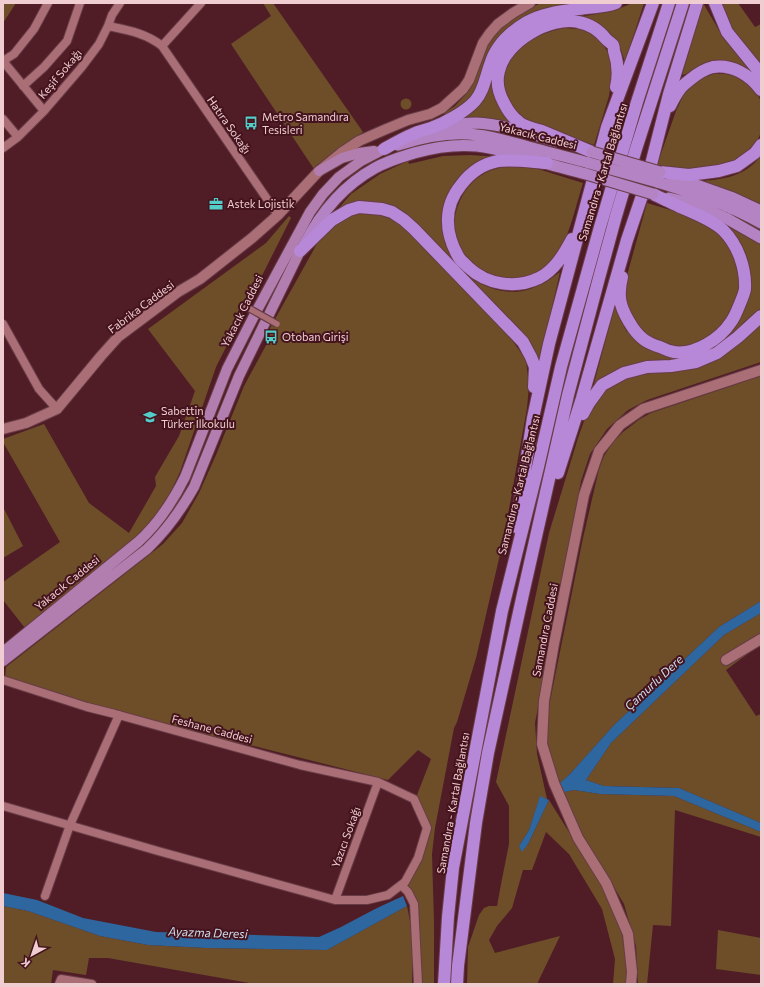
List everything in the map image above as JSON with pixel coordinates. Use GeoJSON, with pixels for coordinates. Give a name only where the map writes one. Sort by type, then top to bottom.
{"type":"FeatureCollection","features":[{"type":"Feature","properties":{"kind":"highway"},"geometry":{"type":"LineString","coordinates":[[432,128],[459,114],[476,100],[485,83],[495,53],[507,37],[515,30],[538,17],[561,11],[600,7],[616,3]]}},
{"type":"Feature","properties":{"kind":"highway"},"geometry":{"type":"LineString","coordinates":[[607,127],[652,3]]}},
{"type":"Feature","properties":{"kind":"highway","name":"Samandıra - Kartal Bağlantısı"},"geometry":{"type":"LineString","coordinates":[[444,984],[453,868],[502,611],[538,468],[561,367],[637,102],[669,3]]}},
{"type":"Feature","properties":{"kind":"highway"},"geometry":{"type":"LineString","coordinates":[[457,984],[476,823],[488,754],[568,395],[616,216],[683,3]]}},
{"type":"Feature","properties":{"kind":"highway"},"geometry":{"type":"LineString","coordinates":[[523,594],[562,459],[582,398],[627,240],[646,184],[668,94],[697,3]]}},
{"type":"Feature","properties":{"kind":"highway"},"geometry":{"type":"LineString","coordinates":[[715,3],[727,32],[761,74]]}},
{"type":"Feature","properties":{"kind":"highway"},"geometry":{"type":"LineString","coordinates":[[502,611],[534,418],[549,344],[607,127],[618,78],[618,62],[613,45],[601,33],[589,25],[578,22],[569,21],[547,25],[520,41],[504,59],[499,71],[498,84],[500,96],[509,113],[520,123],[591,157]]}},
{"type":"Feature","properties":{"kind":"highway"},"geometry":{"type":"LineString","coordinates":[[657,142],[667,111],[680,88],[699,73],[712,67],[724,67],[743,73],[761,90]]}},
{"type":"Feature","properties":{"kind":"highway"},"geometry":{"type":"LineString","coordinates":[[384,149],[413,134],[432,128],[457,124],[477,123],[506,127],[591,157],[657,183],[696,194],[731,207],[761,223]]}},
{"type":"Feature","properties":{"kind":"highway","name":"Yakacık Caddesi"},"geometry":{"type":"LineString","coordinates":[[384,149],[412,141],[438,136],[461,134],[477,135],[502,140],[536,150],[591,157]]}},
{"type":"Feature","properties":{"kind":"highway"},"geometry":{"type":"LineString","coordinates":[[657,183],[690,175],[718,172],[737,166],[755,153],[761,145]]}},
{"type":"Feature","properties":{"kind":"highway","name":"Yakacık Caddesi"},"geometry":{"type":"LineString","coordinates":[[300,251],[322,216],[344,191],[362,176],[390,161],[409,154],[434,148],[476,146],[499,150],[586,174],[657,183]]}},
{"type":"Feature","properties":{"kind":"highway"},"geometry":{"type":"LineString","coordinates":[[546,163],[509,160],[498,161],[481,167],[463,182],[456,192],[451,204],[447,227],[458,257],[479,276],[492,281],[507,284],[518,284],[539,278],[556,264],[565,253],[583,215]]}},
{"type":"Feature","properties":{"kind":"highway"},"geometry":{"type":"LineString","coordinates":[[627,240],[620,284],[621,304],[629,323],[639,336],[647,342],[675,352],[686,351],[699,348],[711,342],[732,322],[745,290],[744,272],[740,257],[734,244],[723,230],[657,183]]}},
{"type":"Feature","properties":{"kind":"highway"},"geometry":{"type":"LineString","coordinates":[[657,183],[734,198],[761,212]]}},
{"type":"Feature","properties":{"kind":"highway"},"geometry":{"type":"LineString","coordinates":[[657,183],[693,204],[726,218],[761,238]]}},
{"type":"Feature","properties":{"kind":"highway"},"geometry":{"type":"LineString","coordinates":[[300,251],[336,216],[359,207],[382,209],[392,212],[404,220],[523,342],[535,367],[534,418]]}},
{"type":"Feature","properties":{"kind":"highway"},"geometry":{"type":"LineString","coordinates":[[562,459],[588,403],[602,386],[624,373],[647,367],[671,366],[696,362],[717,353],[738,338],[761,316]]}},
{"type":"Feature","properties":{"kind":"main road"},"geometry":{"type":"LineString","coordinates":[[319,172],[342,158],[359,153],[384,149]]}},
{"type":"Feature","properties":{"kind":"main road","name":"Yakacık Caddesi"},"geometry":{"type":"LineString","coordinates":[[3,652],[138,542],[154,525],[173,500],[188,470],[227,369],[303,223],[323,194],[339,177],[361,161],[384,149]]}},
{"type":"Feature","properties":{"kind":"main road","name":"Yakacık Caddesi"},"geometry":{"type":"LineString","coordinates":[[3,661],[147,549],[172,522],[194,487],[239,376],[300,251]]}},
{"type":"Feature","properties":{"kind":"street"},"geometry":{"type":"LineString","coordinates":[[44,111],[3,61],[14,54],[34,29],[48,3]]}},
{"type":"Feature","properties":{"kind":"street"},"geometry":{"type":"LineString","coordinates":[[23,86],[44,67],[67,41],[80,3]]}},
{"type":"Feature","properties":{"kind":"street","name":"Keşif Sokağı"},"geometry":{"type":"LineString","coordinates":[[3,148],[18,137],[44,111],[81,68],[99,44],[112,15],[120,3]]}},
{"type":"Feature","properties":{"kind":"street"},"geometry":{"type":"LineString","coordinates":[[108,26],[137,32],[162,46],[201,3]]}},
{"type":"Feature","properties":{"kind":"street","name":"Fabrika Caddesi"},"geometry":{"type":"LineString","coordinates":[[3,429],[26,423],[57,410],[118,337],[178,292],[200,279],[252,238],[278,215],[319,172],[335,158],[359,141],[408,120],[430,114],[442,108],[463,89],[469,80],[484,43],[490,33],[498,24],[513,12],[530,3]]}},
{"type":"Feature","properties":{"kind":"street","name":"Hatıra Sokağı"},"geometry":{"type":"LineString","coordinates":[[162,46],[278,215]]}},
{"type":"Feature","properties":{"kind":"street"},"geometry":{"type":"LineString","coordinates":[[3,119],[18,137]]}},
{"type":"Feature","properties":{"kind":"street"},"geometry":{"type":"LineString","coordinates":[[243,305],[277,324]]}},
{"type":"Feature","properties":{"kind":"street"},"geometry":{"type":"LineString","coordinates":[[3,324],[40,389],[57,410]]}},
{"type":"Feature","properties":{"kind":"street","name":"Samandıra Caddesi"},"geometry":{"type":"LineString","coordinates":[[631,984],[632,972],[628,934],[606,884],[578,838],[554,783],[542,744],[545,694],[584,495],[599,451],[620,425],[643,409],[761,370]]}},
{"type":"Feature","properties":{"kind":"street"},"geometry":{"type":"LineString","coordinates":[[726,660],[761,639]]}},
{"type":"Feature","properties":{"kind":"street","name":"Feshane Caddesi"},"geometry":{"type":"LineString","coordinates":[[3,680],[87,707],[300,765],[378,782],[414,799],[427,828],[418,858],[405,882],[401,885]]}},
{"type":"Feature","properties":{"kind":"street"},"geometry":{"type":"LineString","coordinates":[[45,896],[70,825],[119,715]]}},
{"type":"Feature","properties":{"kind":"street","name":"Yazıcı Sokağı"},"geometry":{"type":"LineString","coordinates":[[335,900],[378,782]]}},
{"type":"Feature","properties":{"kind":"street"},"geometry":{"type":"LineString","coordinates":[[3,806],[335,900],[367,900],[388,894],[401,885],[408,892],[414,904],[418,984]]}},
{"type":"Feature","properties":{"kind":"street"},"geometry":{"type":"LineString","coordinates":[[59,984],[61,979],[92,984]]}},
{"type":"Feature","properties":{"kind":"shaded area"},"geometry":{"type":"Polygon","coordinates":[[[3,3],[16,3],[3,23],[3,3]]]}},
{"type":"Feature","properties":{"kind":"shaded area"},"geometry":{"type":"Polygon","coordinates":[[[263,3],[273,3],[363,132],[314,169],[231,44],[271,16],[263,3]]]}},
{"type":"Feature","properties":{"kind":"shaded area"},"geometry":{"type":"Polygon","coordinates":[[[541,3],[588,3],[545,8],[512,24],[489,52],[474,96],[445,117],[444,113],[455,106],[468,92],[475,79],[484,50],[497,31],[510,18],[541,3]]]}},
{"type":"Feature","properties":{"kind":"shaded area"},"geometry":{"type":"Polygon","coordinates":[[[632,3],[644,3],[625,62],[620,48],[613,36],[599,25],[583,16],[608,12],[632,3]]]}},
{"type":"Feature","properties":{"kind":"shaded area"},"geometry":{"type":"Polygon","coordinates":[[[703,3],[724,39],[761,80],[749,71],[693,72],[682,75],[703,3]]]}},
{"type":"Feature","properties":{"kind":"shaded area"},"geometry":{"type":"Polygon","coordinates":[[[721,3],[738,3],[755,27],[761,24],[761,67],[724,20],[721,3]]]}},
{"type":"Feature","properties":{"kind":"shaded area"},"geometry":{"type":"Polygon","coordinates":[[[564,28],[580,29],[590,33],[601,42],[608,52],[612,63],[609,96],[594,145],[524,120],[512,107],[504,89],[503,80],[505,72],[514,56],[520,49],[538,36],[564,28]]]}},
{"type":"Feature","properties":{"kind":"shaded area"},"geometry":{"type":"Polygon","coordinates":[[[713,74],[737,76],[746,81],[755,90],[761,101],[761,132],[756,142],[741,156],[730,163],[719,167],[700,170],[673,170],[657,165],[676,111],[684,94],[700,79],[713,74]]]}},
{"type":"Feature","properties":{"kind":"shaded area"},"geometry":{"type":"Polygon","coordinates":[[[492,78],[515,125],[459,121],[478,105],[488,91],[492,78]]]}},
{"type":"Feature","properties":{"kind":"shaded area"},"geometry":{"type":"Polygon","coordinates":[[[406,98],[410,100],[412,104],[410,108],[406,110],[402,108],[400,104],[402,100],[406,98]]]}},
{"type":"Feature","properties":{"kind":"shaded area"},"geometry":{"type":"Polygon","coordinates":[[[470,155],[501,157],[452,193],[455,262],[424,230],[401,211],[338,209],[351,194],[380,174],[408,161],[409,164],[443,156],[470,155]]]}},
{"type":"Feature","properties":{"kind":"shaded area"},"geometry":{"type":"Polygon","coordinates":[[[761,156],[761,207],[702,181],[719,179],[742,172],[755,163],[761,156]]]}},
{"type":"Feature","properties":{"kind":"shaded area"},"geometry":{"type":"Polygon","coordinates":[[[507,166],[538,169],[583,183],[571,224],[558,254],[552,262],[539,272],[517,279],[493,277],[469,263],[457,241],[454,225],[460,200],[470,185],[485,173],[507,166]]]}},
{"type":"Feature","properties":{"kind":"shaded area"},"geometry":{"type":"Polygon","coordinates":[[[647,203],[691,216],[715,230],[726,240],[740,270],[740,290],[724,325],[701,342],[688,346],[673,346],[645,335],[634,323],[626,306],[626,279],[647,203]]]}},
{"type":"Feature","properties":{"kind":"shaded area"},"geometry":{"type":"Polygon","coordinates":[[[373,212],[399,222],[503,327],[526,360],[529,386],[527,408],[504,537],[476,658],[454,728],[435,828],[432,854],[434,984],[420,984],[418,906],[407,883],[430,826],[417,795],[431,759],[418,750],[388,780],[258,747],[144,722],[5,678],[6,667],[163,544],[182,523],[199,493],[244,386],[270,338],[270,328],[323,233],[347,215],[373,212]]]}},
{"type":"Feature","properties":{"kind":"shaded area"},"geometry":{"type":"Polygon","coordinates":[[[289,216],[291,218],[216,367],[180,472],[164,506],[143,532],[25,628],[3,600],[3,582],[60,542],[3,442],[3,439],[44,424],[89,503],[129,533],[156,486],[155,477],[179,436],[195,391],[148,329],[266,243],[289,216]]]}},
{"type":"Feature","properties":{"kind":"shaded area"},"geometry":{"type":"Polygon","coordinates":[[[727,226],[761,244],[761,308],[744,322],[723,344],[696,358],[625,366],[609,375],[592,391],[615,305],[627,332],[629,331],[657,351],[711,347],[749,287],[726,227],[727,226]]]}},
{"type":"Feature","properties":{"kind":"shaded area"},"geometry":{"type":"Polygon","coordinates":[[[560,272],[539,364],[532,345],[517,326],[470,278],[492,288],[514,292],[530,289],[540,285],[560,272]]]}},
{"type":"Feature","properties":{"kind":"shaded area"},"geometry":{"type":"Polygon","coordinates":[[[761,324],[761,362],[647,400],[628,410],[607,429],[590,454],[581,481],[535,723],[537,754],[547,799],[540,797],[529,830],[519,846],[522,851],[528,844],[549,800],[612,901],[622,932],[628,976],[626,984],[613,984],[615,959],[602,909],[569,854],[546,832],[532,870],[523,870],[512,908],[497,926],[489,940],[495,953],[560,936],[537,984],[467,984],[468,947],[479,915],[484,908],[489,906],[497,906],[509,844],[509,806],[496,782],[549,533],[589,407],[603,392],[620,380],[641,373],[701,367],[731,350],[761,324]]]}},
{"type":"Feature","properties":{"kind":"shaded area"},"geometry":{"type":"Polygon","coordinates":[[[761,376],[761,601],[719,627],[614,725],[560,783],[549,752],[547,737],[549,706],[583,538],[599,469],[604,456],[613,442],[623,432],[640,419],[651,413],[761,376]]]}},
{"type":"Feature","properties":{"kind":"shaded area"},"geometry":{"type":"Polygon","coordinates":[[[3,507],[23,546],[3,558],[3,507]]]}},
{"type":"Feature","properties":{"kind":"shaded area"},"geometry":{"type":"Polygon","coordinates":[[[761,613],[761,644],[726,670],[756,716],[761,714],[761,823],[679,788],[604,786],[586,780],[611,743],[724,635],[761,613]]]}},
{"type":"Feature","properties":{"kind":"shaded area"},"geometry":{"type":"Polygon","coordinates":[[[574,790],[600,794],[674,796],[761,832],[761,837],[675,810],[671,926],[653,925],[647,984],[638,984],[636,946],[624,904],[571,815],[560,793],[574,790]]]}},
{"type":"Feature","properties":{"kind":"shaded area"},"geometry":{"type":"Polygon","coordinates":[[[3,906],[28,911],[100,936],[148,945],[206,948],[327,950],[407,906],[412,931],[412,984],[255,984],[108,958],[89,958],[86,975],[53,970],[51,984],[3,984],[3,906]]]}},
{"type":"Feature","properties":{"kind":"shaded area"},"geometry":{"type":"Polygon","coordinates":[[[718,930],[761,938],[761,975],[716,969],[718,930]]]}},
{"type":"Feature","properties":{"kind":"water"},"geometry":{"type":"Polygon","coordinates":[[[761,601],[761,613],[724,635],[611,743],[586,780],[604,786],[679,788],[761,823],[761,832],[674,796],[600,794],[574,790],[560,793],[560,783],[614,725],[719,627],[761,601]]]}},
{"type":"Feature","properties":{"kind":"water"},"geometry":{"type":"Polygon","coordinates":[[[540,796],[549,800],[528,844],[522,852],[519,846],[529,830],[540,796]]]}},
{"type":"Feature","properties":{"kind":"water"},"geometry":{"type":"Polygon","coordinates":[[[3,893],[37,900],[83,918],[156,932],[319,937],[403,896],[407,906],[327,950],[206,948],[148,945],[100,936],[28,911],[3,906],[3,893]]]}},
{"type":"Feature","properties":{"kind":"place","name":"Metro Samandıra Tesisleri"},"geometry":{"type":"Point","coordinates":[251,123]}},
{"type":"Feature","properties":{"kind":"place","name":"Astek Lojistik"},"geometry":{"type":"Point","coordinates":[216,204]}},
{"type":"Feature","properties":{"kind":"place","name":"Otoban Girişi"},"geometry":{"type":"Point","coordinates":[271,337]}},
{"type":"Feature","properties":{"kind":"place","name":"Sabettin Türker İlkokulu"},"geometry":{"type":"Point","coordinates":[150,417]}},
{"type":"Feature","properties":{"kind":"water label","name":"Çamurlu Dere"},"geometry":{"type":"Point","coordinates":[654,683]}},
{"type":"Feature","properties":{"kind":"water label","name":"Ayazma Deresi"},"geometry":{"type":"Point","coordinates":[208,933]}}]}
